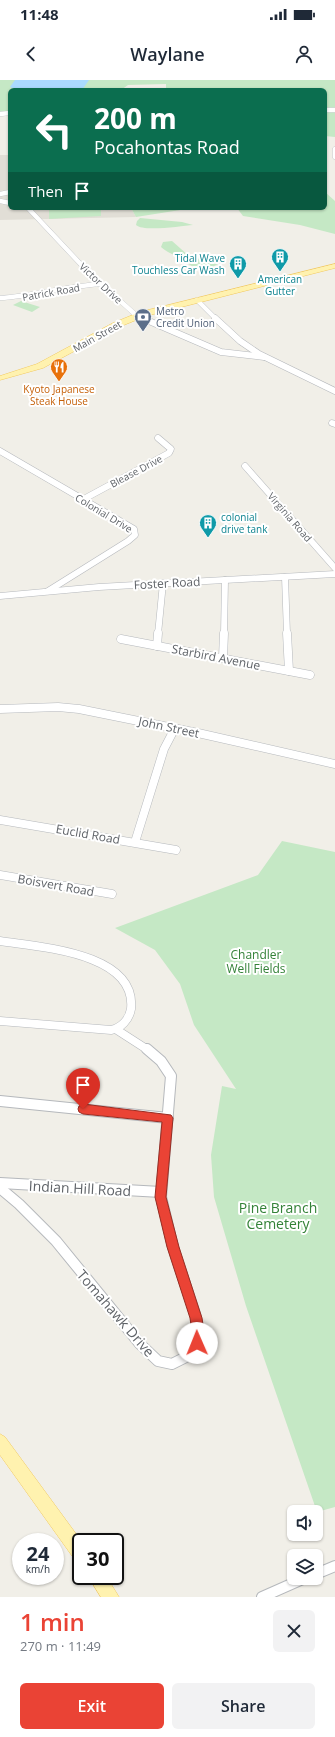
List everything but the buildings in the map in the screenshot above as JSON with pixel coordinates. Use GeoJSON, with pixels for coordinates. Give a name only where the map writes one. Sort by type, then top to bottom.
{"type":"FeatureCollection","features":[{"type":"Feature","properties":{"kind":"main road","name":"Main Street"},"geometry":{"type":"LineString","coordinates":[[0,378],[45,364],[116,325],[137,316],[335,266]]}},
{"type":"Feature","properties":{"kind":"main road"},"geometry":{"type":"LineString","coordinates":[[0,1442],[72,1542]]}},
{"type":"Feature","properties":{"kind":"main road"},"geometry":{"type":"LineString","coordinates":[[102,1585],[111,1597]]}},
{"type":"Feature","properties":{"kind":"street"},"geometry":{"type":"LineString","coordinates":[[335,149],[335,157]]}},
{"type":"Feature","properties":{"kind":"street","name":"Victor Drive"},"geometry":{"type":"LineString","coordinates":[[30,210],[101,284],[137,316],[221,352],[264,357]]}},
{"type":"Feature","properties":{"kind":"street","name":"Patrick Road"},"geometry":{"type":"LineString","coordinates":[[0,298],[28,296],[101,284]]}},
{"type":"Feature","properties":{"kind":"street"},"geometry":{"type":"LineString","coordinates":[[197,300],[245,343],[264,357],[311,378],[335,391]]}},
{"type":"Feature","properties":{"kind":"street","name":"Blease Drive"},"geometry":{"type":"LineString","coordinates":[[82,500],[169,453],[171,449],[158,438]]}},
{"type":"Feature","properties":{"kind":"street","name":"Colonial Drive"},"geometry":{"type":"LineString","coordinates":[[0,452],[134,529],[135,535],[128,541],[48,591]]}},
{"type":"Feature","properties":{"kind":"street","name":"Virginia Road"},"geometry":{"type":"LineString","coordinates":[[245,466],[335,568]]}},
{"type":"Feature","properties":{"kind":"street","name":"Foster Road"},"geometry":{"type":"LineString","coordinates":[[0,596],[163,583],[335,574]]}},
{"type":"Feature","properties":{"kind":"street"},"geometry":{"type":"LineString","coordinates":[[285,577],[289,671]]}},
{"type":"Feature","properties":{"kind":"street"},"geometry":{"type":"LineString","coordinates":[[223,658],[225,580]]}},
{"type":"Feature","properties":{"kind":"street"},"geometry":{"type":"LineString","coordinates":[[157,646],[163,583]]}},
{"type":"Feature","properties":{"kind":"street","name":"Starbird Avenue"},"geometry":{"type":"LineString","coordinates":[[121,639],[310,675]]}},
{"type":"Feature","properties":{"kind":"street","name":"John Street"},"geometry":{"type":"LineString","coordinates":[[0,709],[71,708],[175,728],[335,764]]}},
{"type":"Feature","properties":{"kind":"street"},"geometry":{"type":"LineString","coordinates":[[135,842],[164,749],[175,728]]}},
{"type":"Feature","properties":{"kind":"street","name":"Euclid Road"},"geometry":{"type":"LineString","coordinates":[[0,820],[176,850]]}},
{"type":"Feature","properties":{"kind":"street","name":"Boisvert Road"},"geometry":{"type":"LineString","coordinates":[[0,875],[112,894]]}},
{"type":"Feature","properties":{"kind":"street"},"geometry":{"type":"LineString","coordinates":[[0,941],[79,955],[100,963],[108,968],[126,986],[131,1002],[131,1010],[128,1018],[117,1030],[104,1031],[0,1021]]}},
{"type":"Feature","properties":{"kind":"street","name":"Tomahawk Drive"},"geometry":{"type":"LineString","coordinates":[[0,1188],[33,1218],[68,1257],[147,1352],[160,1362],[172,1364],[185,1358],[195,1349],[198,1331],[196,1318],[168,1229],[160,1192],[171,1080],[169,1071],[155,1056],[117,1030]]}},
{"type":"Feature","properties":{"kind":"street"},"geometry":{"type":"LineString","coordinates":[[0,1101],[168,1118]]}},
{"type":"Feature","properties":{"kind":"street","name":"Indian Hill Road"},"geometry":{"type":"LineString","coordinates":[[0,1183],[160,1192]]}},
{"type":"Feature","properties":{"kind":"street"},"geometry":{"type":"LineString","coordinates":[[323,1571],[335,1566]]}},
{"type":"Feature","properties":{"kind":"street"},"geometry":{"type":"LineString","coordinates":[[262,1597],[289,1585]]}},
{"type":"Feature","properties":{"kind":"shaded area"},"geometry":{"type":"Polygon","coordinates":[[[0,155],[8,155],[8,210],[132,210],[136,217],[0,220],[0,155]]]}},
{"type":"Feature","properties":{"kind":"green space"},"geometry":{"type":"Polygon","coordinates":[[[0,80],[335,80],[335,109],[327,109],[327,88],[166,88],[166,84],[128,85],[124,88],[8,88],[8,112],[0,112],[0,80]]]}},
{"type":"Feature","properties":{"kind":"green space"},"geometry":{"type":"Polygon","coordinates":[[[327,111],[335,111],[335,137],[327,136],[327,111]]]}},
{"type":"Feature","properties":{"kind":"green space"},"geometry":{"type":"Polygon","coordinates":[[[327,194],[335,201],[335,234],[300,225],[243,216],[238,210],[327,210],[327,194]]]}},
{"type":"Feature","properties":{"kind":"green space"},"geometry":{"type":"Polygon","coordinates":[[[49,210],[101,210],[101,216],[49,219],[49,210]]]}},
{"type":"Feature","properties":{"kind":"green space"},"geometry":{"type":"Polygon","coordinates":[[[132,210],[180,210],[136,217],[132,210]]]}},
{"type":"Feature","properties":{"kind":"green space"},"geometry":{"type":"Polygon","coordinates":[[[140,218],[182,222],[193,225],[146,228],[136,225],[140,218]]]}},
{"type":"Feature","properties":{"kind":"green space"},"geometry":{"type":"Polygon","coordinates":[[[172,241],[189,256],[218,264],[207,269],[194,267],[161,247],[163,242],[172,241]]]}},
{"type":"Feature","properties":{"kind":"green space"},"geometry":{"type":"Polygon","coordinates":[[[21,301],[40,307],[32,312],[13,305],[21,301]]]}},
{"type":"Feature","properties":{"kind":"green space"},"geometry":{"type":"Polygon","coordinates":[[[282,841],[335,852],[335,1507],[323,1510],[323,1505],[315,1505],[246,1306],[214,1197],[211,1155],[222,1086],[236,1089],[194,1025],[180,984],[155,950],[115,928],[258,875],[282,841]]]}},
{"type":"Feature","properties":{"kind":"water"},"geometry":{"type":"Polygon","coordinates":[[[15,80],[89,80],[83,88],[10,87],[15,80]]]}},
{"type":"Feature","properties":{"kind":"place","name":"American Gutter"},"geometry":{"type":"Point","coordinates":[280,272]}},
{"type":"Feature","properties":{"kind":"place","name":"Tidal Wave Touchless Car Wash"},"geometry":{"type":"Point","coordinates":[238,279]}},
{"type":"Feature","properties":{"kind":"place","name":"Metro Credit Union"},"geometry":{"type":"Point","coordinates":[143,332]}},
{"type":"Feature","properties":{"kind":"place","name":"Kyoto Japanese Steak House"},"geometry":{"type":"Point","coordinates":[59,382]}},
{"type":"Feature","properties":{"kind":"place","name":"colonial drive tank"},"geometry":{"type":"Point","coordinates":[208,538]}},
{"type":"Feature","properties":{"kind":"route"},"geometry":{"type":"LineString","coordinates":[[83,1109],[168,1118],[160,1192],[173,1247],[196,1318],[198,1331],[197,1343]]}},
{"type":"Feature","properties":{"kind":"park label","name":"Chandler Well Fields"},"geometry":{"type":"Point","coordinates":[256,961]}},
{"type":"Feature","properties":{"kind":"park label","name":"Pine Branch Cemetery"},"geometry":{"type":"Point","coordinates":[278,1216]}}]}
